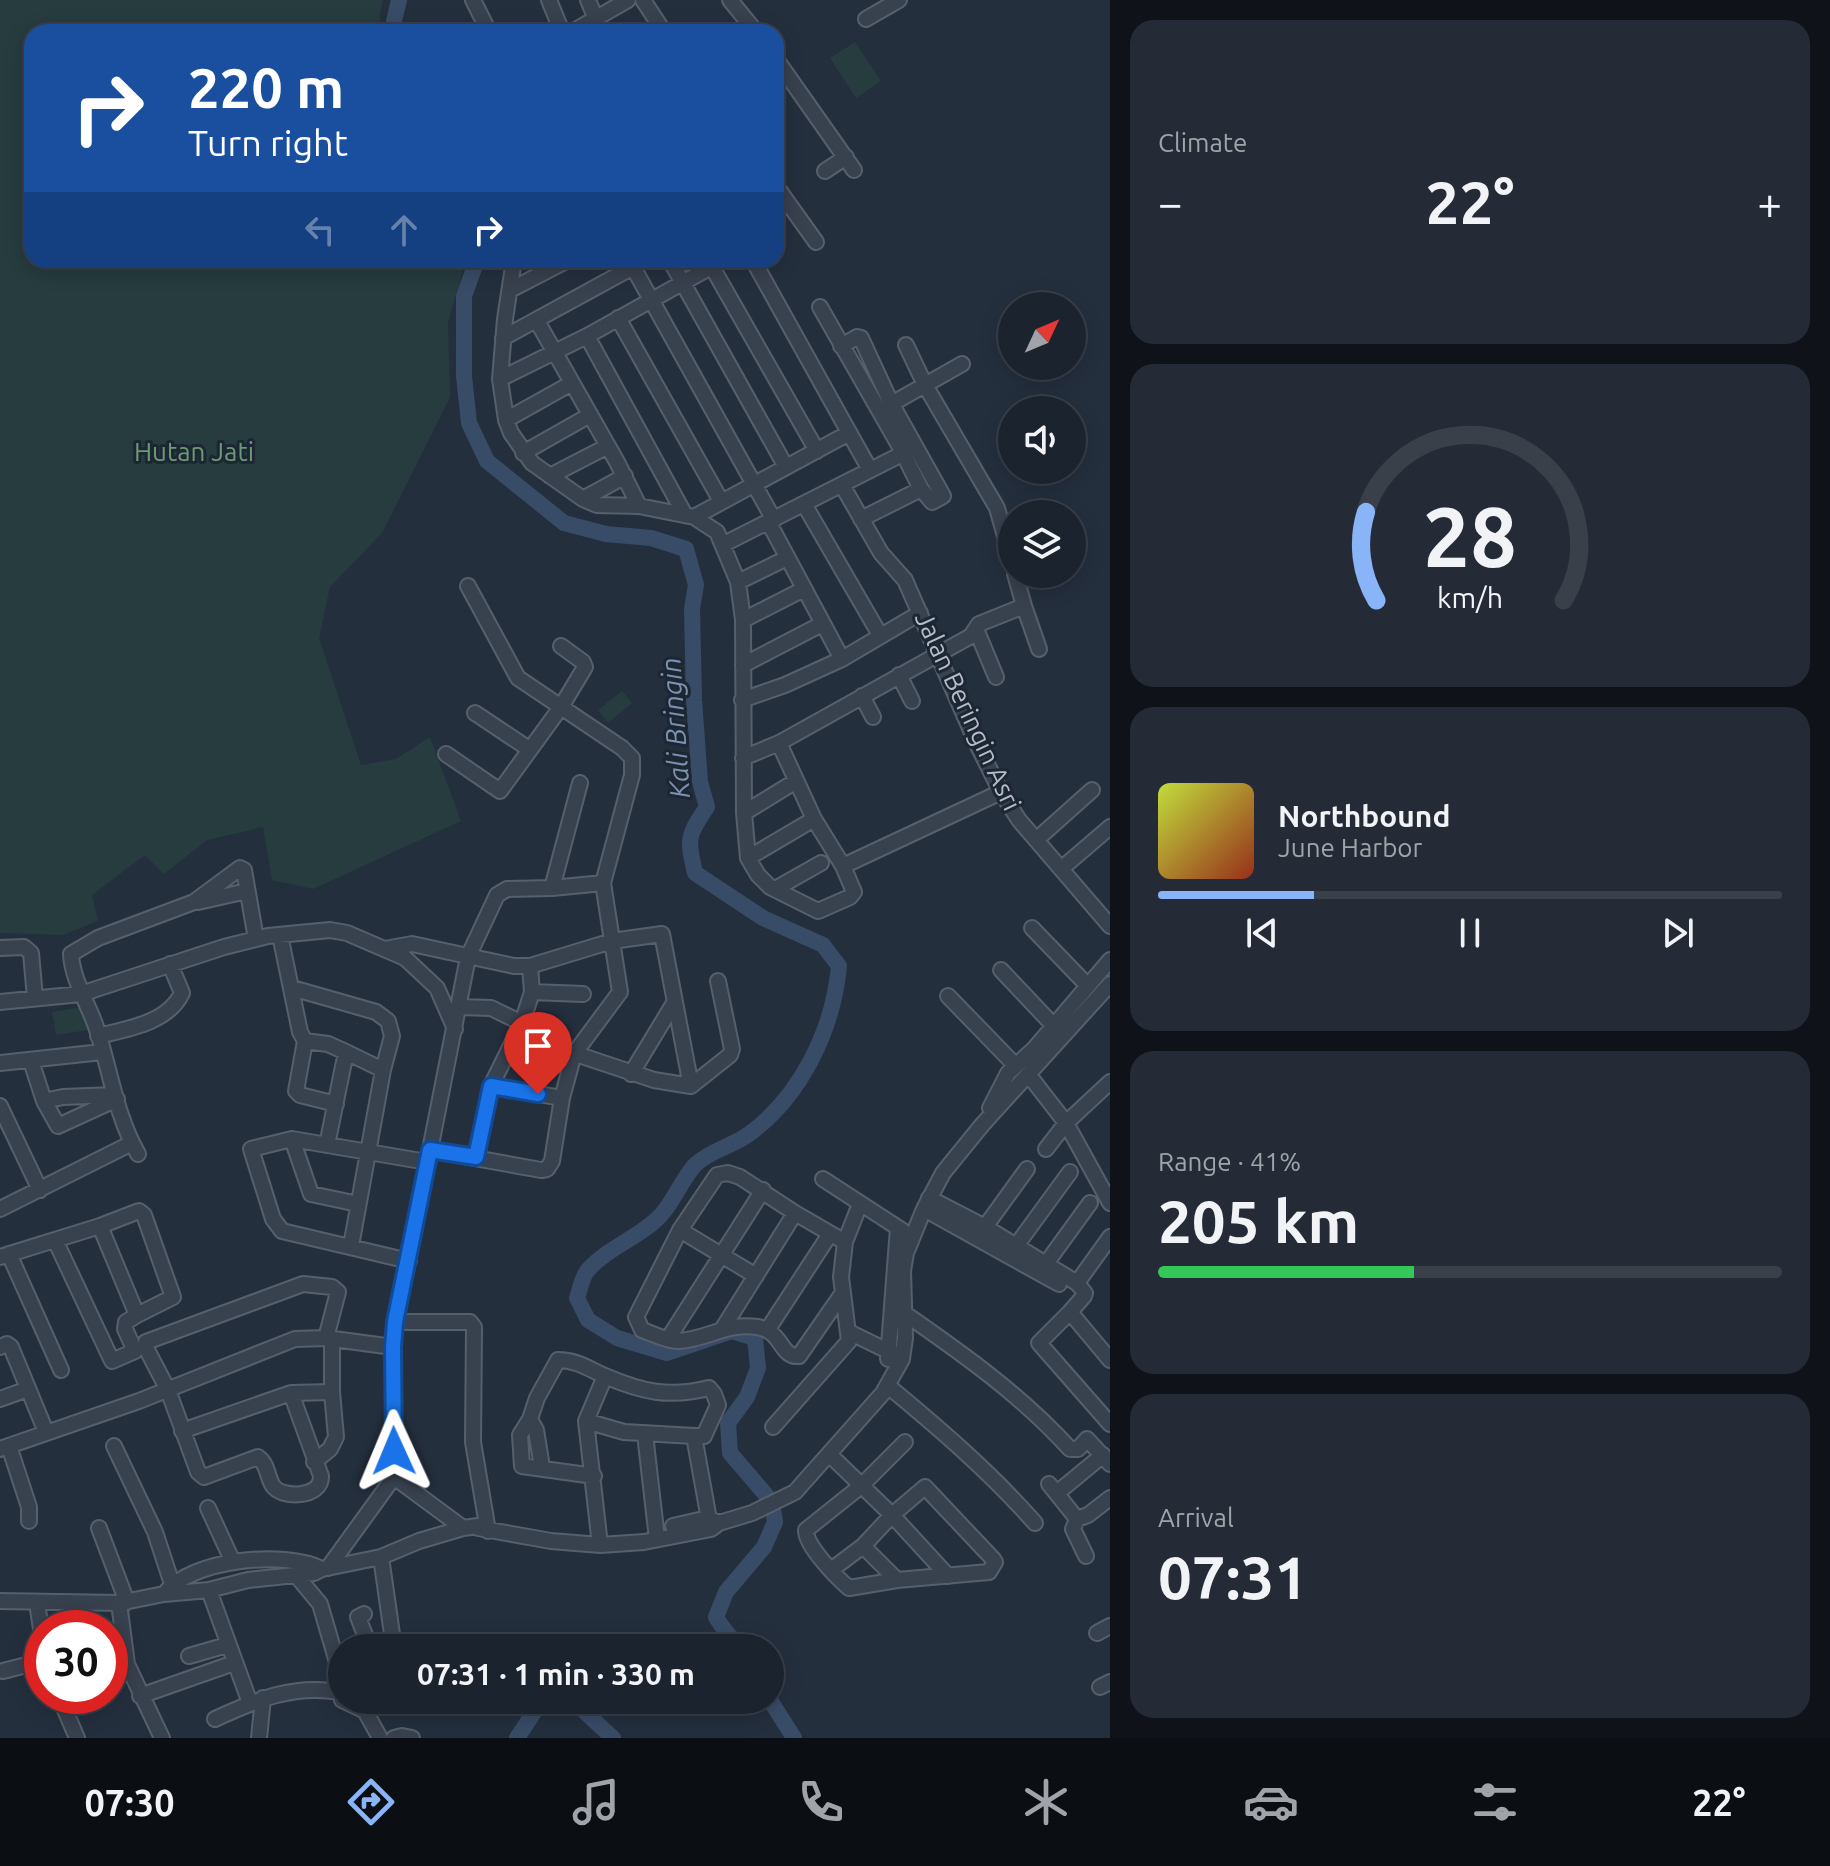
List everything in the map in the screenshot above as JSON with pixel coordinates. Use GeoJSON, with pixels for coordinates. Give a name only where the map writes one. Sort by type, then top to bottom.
{"type":"FeatureCollection","features":[{"type":"Feature","properties":{"kind":"street"},"geometry":{"type":"LineString","coordinates":[[473,0],[485,24]]}},
{"type":"Feature","properties":{"kind":"street"},"geometry":{"type":"LineString","coordinates":[[549,0],[559,24]]}},
{"type":"Feature","properties":{"kind":"street"},"geometry":{"type":"LineString","coordinates":[[588,0],[595,17]]}},
{"type":"Feature","properties":{"kind":"street"},"geometry":{"type":"LineString","coordinates":[[584,24],[628,0]]}},
{"type":"Feature","properties":{"kind":"street"},"geometry":{"type":"LineString","coordinates":[[643,0],[659,24]]}},
{"type":"Feature","properties":{"kind":"street"},"geometry":{"type":"LineString","coordinates":[[730,0],[750,24]]}},
{"type":"Feature","properties":{"kind":"street"},"geometry":{"type":"LineString","coordinates":[[866,19],[899,0]]}},
{"type":"Feature","properties":{"kind":"street"},"geometry":{"type":"LineString","coordinates":[[784,70],[850,163],[825,171]]}},
{"type":"Feature","properties":{"kind":"street"},"geometry":{"type":"LineString","coordinates":[[784,197],[816,242]]}},
{"type":"Feature","properties":{"kind":"street"},"geometry":{"type":"LineString","coordinates":[[513,268],[500,379],[506,420],[523,453],[583,499],[597,505],[639,506],[690,516],[714,529],[724,544],[738,582],[743,620],[744,813],[748,858],[758,875],[775,889],[813,910],[821,910],[853,894],[843,866],[814,819],[779,743]]}},
{"type":"Feature","properties":{"kind":"street"},"geometry":{"type":"LineString","coordinates":[[510,290],[553,268]]}},
{"type":"Feature","properties":{"kind":"street"},"geometry":{"type":"LineString","coordinates":[[503,338],[537,321],[623,268]]}},
{"type":"Feature","properties":{"kind":"street"},"geometry":{"type":"LineString","coordinates":[[634,268],[754,485],[787,558],[842,659]]}},
{"type":"Feature","properties":{"kind":"street"},"geometry":{"type":"LineString","coordinates":[[674,268],[786,467]]}},
{"type":"Feature","properties":{"kind":"street"},"geometry":{"type":"LineString","coordinates":[[500,379],[587,336],[703,268]]}},
{"type":"Feature","properties":{"kind":"street"},"geometry":{"type":"LineString","coordinates":[[713,268],[817,451]]}},
{"type":"Feature","properties":{"kind":"street"},"geometry":{"type":"LineString","coordinates":[[757,268],[870,470]]}},
{"type":"Feature","properties":{"kind":"street"},"geometry":{"type":"LineString","coordinates":[[820,307],[841,346],[885,407],[906,447],[921,489],[930,502],[943,497],[906,447]]}},
{"type":"Feature","properties":{"kind":"street"},"geometry":{"type":"LineString","coordinates":[[618,318],[721,501]]}},
{"type":"Feature","properties":{"kind":"street"},"geometry":{"type":"LineString","coordinates":[[537,321],[639,506]]}},
{"type":"Feature","properties":{"kind":"street"},"geometry":{"type":"LineString","coordinates":[[587,336],[690,516]]}},
{"type":"Feature","properties":{"kind":"street"},"geometry":{"type":"LineString","coordinates":[[841,346],[857,337],[861,338],[885,407]]}},
{"type":"Feature","properties":{"kind":"street"},"geometry":{"type":"LineString","coordinates":[[906,345],[925,385],[998,512]]}},
{"type":"Feature","properties":{"kind":"street"},"geometry":{"type":"LineString","coordinates":[[885,407],[962,364]]}},
{"type":"Feature","properties":{"kind":"street"},"geometry":{"type":"LineString","coordinates":[[506,420],[572,383]]}},
{"type":"Feature","properties":{"kind":"street"},"geometry":{"type":"LineString","coordinates":[[523,453],[590,415]]}},
{"type":"Feature","properties":{"kind":"street"},"geometry":{"type":"LineString","coordinates":[[690,516],[849,433]]}},
{"type":"Feature","properties":{"kind":"street"},"geometry":{"type":"LineString","coordinates":[[550,476],[608,446]]}},
{"type":"Feature","properties":{"kind":"street"},"geometry":{"type":"LineString","coordinates":[[724,544],[842,485],[906,447]]}},
{"type":"Feature","properties":{"kind":"street"},"geometry":{"type":"LineString","coordinates":[[583,499],[625,476]]}},
{"type":"Feature","properties":{"kind":"street","name":"Jalan Beringin Asri"},"geometry":{"type":"LineString","coordinates":[[842,485],[881,553],[905,580],[1001,792],[1036,840],[1110,926]]}},
{"type":"Feature","properties":{"kind":"street"},"geometry":{"type":"LineString","coordinates":[[861,519],[921,489]]}},
{"type":"Feature","properties":{"kind":"street"},"geometry":{"type":"LineString","coordinates":[[804,504],[880,635]]}},
{"type":"Feature","properties":{"kind":"street"},"geometry":{"type":"LineString","coordinates":[[738,582],[787,558]]}},
{"type":"Feature","properties":{"kind":"street"},"geometry":{"type":"LineString","coordinates":[[409,1261],[286,1233],[275,1224],[251,1149],[292,1139],[369,1153],[476,1157],[547,1169],[552,1161],[562,1098],[574,1054],[620,992],[603,883],[632,775],[632,758],[518,678],[468,586]]}},
{"type":"Feature","properties":{"kind":"street"},"geometry":{"type":"LineString","coordinates":[[1019,588],[1039,649]]}},
{"type":"Feature","properties":{"kind":"street"},"geometry":{"type":"LineString","coordinates":[[743,620],[804,589]]}},
{"type":"Feature","properties":{"kind":"street"},"geometry":{"type":"LineString","coordinates":[[743,758],[779,743],[938,655],[971,636],[979,624],[1024,606]]}},
{"type":"Feature","properties":{"kind":"street"},"geometry":{"type":"LineString","coordinates":[[742,700],[785,685],[842,659],[920,613]]}},
{"type":"Feature","properties":{"kind":"street"},"geometry":{"type":"LineString","coordinates":[[743,665],[822,624]]}},
{"type":"Feature","properties":{"kind":"street"},"geometry":{"type":"LineString","coordinates":[[976,629],[996,677]]}},
{"type":"Feature","properties":{"kind":"street"},"geometry":{"type":"LineString","coordinates":[[446,754],[500,791],[561,707],[585,667],[583,662],[561,646]]}},
{"type":"Feature","properties":{"kind":"street"},"geometry":{"type":"LineString","coordinates":[[899,675],[912,701]]}},
{"type":"Feature","properties":{"kind":"street"},"geometry":{"type":"LineString","coordinates":[[862,696],[873,717]]}},
{"type":"Feature","properties":{"kind":"street"},"geometry":{"type":"LineString","coordinates":[[475,713],[529,749]]}},
{"type":"Feature","properties":{"kind":"street"},"geometry":{"type":"LineString","coordinates":[[744,813],[796,781]]}},
{"type":"Feature","properties":{"kind":"street"},"geometry":{"type":"LineString","coordinates":[[552,888],[580,783]]}},
{"type":"Feature","properties":{"kind":"street"},"geometry":{"type":"LineString","coordinates":[[1036,840],[1092,790]]}},
{"type":"Feature","properties":{"kind":"street"},"geometry":{"type":"LineString","coordinates":[[843,866],[1001,792]]}},
{"type":"Feature","properties":{"kind":"street"},"geometry":{"type":"LineString","coordinates":[[748,858],[814,819]]}},
{"type":"Feature","properties":{"kind":"street"},"geometry":{"type":"LineString","coordinates":[[1061,869],[1107,837]]}},
{"type":"Feature","properties":{"kind":"street"},"geometry":{"type":"LineString","coordinates":[[775,889],[821,863]]}},
{"type":"Feature","properties":{"kind":"street"},"geometry":{"type":"LineString","coordinates":[[194,902],[240,868],[244,870],[256,939]]}},
{"type":"Feature","properties":{"kind":"street"},"geometry":{"type":"LineString","coordinates":[[325,1568],[345,1546],[394,1477],[395,1322],[468,957],[497,895],[507,889],[603,883]]}},
{"type":"Feature","properties":{"kind":"street"},"geometry":{"type":"LineString","coordinates":[[0,1209],[135,1149],[81,994],[71,957],[76,950],[138,922],[194,902],[247,891]]}},
{"type":"Feature","properties":{"kind":"street"},"geometry":{"type":"LineString","coordinates":[[1032,928],[1088,986]]}},
{"type":"Feature","properties":{"kind":"street"},"geometry":{"type":"LineString","coordinates":[[0,1002],[81,994],[186,958],[256,939],[330,930],[347,933],[405,958],[437,988],[455,1029]]}},
{"type":"Feature","properties":{"kind":"street"},"geometry":{"type":"LineString","coordinates":[[384,949],[412,944],[514,966],[530,966],[612,941],[662,934],[691,1086]]}},
{"type":"Feature","properties":{"kind":"street"},"geometry":{"type":"LineString","coordinates":[[280,935],[300,1032],[305,1041],[296,1091],[300,1095],[336,1104]]}},
{"type":"Feature","properties":{"kind":"street"},"geometry":{"type":"LineString","coordinates":[[0,948],[24,947],[31,953],[35,998]]}},
{"type":"Feature","properties":{"kind":"street"},"geometry":{"type":"LineString","coordinates":[[168,1589],[209,1590],[238,1582],[314,1573],[381,1557],[419,1541],[463,1528],[484,1528],[551,1541],[600,1540],[627,1544],[657,1534],[752,1513],[795,1492],[888,1386],[904,1313],[903,1271],[926,1204],[943,1173],[982,1125],[1053,1025],[1110,960]]}},
{"type":"Feature","properties":{"kind":"street"},"geometry":{"type":"LineString","coordinates":[[98,1036],[142,1026],[181,997],[170,964]]}},
{"type":"Feature","properties":{"kind":"street"},"geometry":{"type":"LineString","coordinates":[[476,1157],[491,1086],[522,1023],[532,992],[530,966]]}},
{"type":"Feature","properties":{"kind":"street"},"geometry":{"type":"LineString","coordinates":[[1001,970],[1053,1025]]}},
{"type":"Feature","properties":{"kind":"street"},"geometry":{"type":"LineString","coordinates":[[534,1040],[631,1074],[691,1086],[730,1055],[732,1049],[718,981]]}},
{"type":"Feature","properties":{"kind":"street"},"geometry":{"type":"LineString","coordinates":[[1022,1070],[1110,984]]}},
{"type":"Feature","properties":{"kind":"street"},"geometry":{"type":"LineString","coordinates":[[292,988],[358,1004],[376,1012],[388,1021],[392,1036],[351,1246]]}},
{"type":"Feature","properties":{"kind":"street"},"geometry":{"type":"LineString","coordinates":[[532,992],[583,994]]}},
{"type":"Feature","properties":{"kind":"street"},"geometry":{"type":"LineString","coordinates":[[948,996],[1022,1070],[1066,1123],[1110,1203]]}},
{"type":"Feature","properties":{"kind":"street"},"geometry":{"type":"LineString","coordinates":[[631,1074],[674,1003]]}},
{"type":"Feature","properties":{"kind":"street"},"geometry":{"type":"LineString","coordinates":[[460,1007],[491,1008],[522,1023]]}},
{"type":"Feature","properties":{"kind":"street"},"geometry":{"type":"LineString","coordinates":[[305,1041],[328,1044],[383,1070]]}},
{"type":"Feature","properties":{"kind":"street"},"geometry":{"type":"LineString","coordinates":[[0,1063],[102,1052]]}},
{"type":"Feature","properties":{"kind":"street"},"geometry":{"type":"LineString","coordinates":[[327,1145],[346,1052]]}},
{"type":"Feature","properties":{"kind":"street"},"geometry":{"type":"LineString","coordinates":[[31,1061],[44,1101],[58,1126],[116,1097]]}},
{"type":"Feature","properties":{"kind":"street"},"geometry":{"type":"LineString","coordinates":[[1046,1149],[1066,1123],[1109,1084]]}},
{"type":"Feature","properties":{"kind":"street"},"geometry":{"type":"LineString","coordinates":[[491,1086],[562,1098]]}},
{"type":"Feature","properties":{"kind":"street"},"geometry":{"type":"LineString","coordinates":[[44,1101],[63,1097],[116,1097]]}},
{"type":"Feature","properties":{"kind":"street"},"geometry":{"type":"LineString","coordinates":[[0,1106],[40,1190]]}},
{"type":"Feature","properties":{"kind":"street"},"geometry":{"type":"LineString","coordinates":[[292,1139],[311,1194],[358,1204]]}},
{"type":"Feature","properties":{"kind":"street"},"geometry":{"type":"LineString","coordinates":[[985,1227],[1027,1169]]}},
{"type":"Feature","properties":{"kind":"street"},"geometry":{"type":"LineString","coordinates":[[1016,1246],[1070,1172]]}},
{"type":"Feature","properties":{"kind":"street"},"geometry":{"type":"LineString","coordinates":[[842,1294],[799,1356],[791,1357],[768,1329],[738,1325],[677,1341],[642,1330],[636,1317],[680,1230],[717,1175],[735,1174],[845,1242]]}},
{"type":"Feature","properties":{"kind":"street"},"geometry":{"type":"LineString","coordinates":[[823,1179],[913,1236]]}},
{"type":"Feature","properties":{"kind":"street"},"geometry":{"type":"LineString","coordinates":[[668,1339],[763,1190]]}},
{"type":"Feature","properties":{"kind":"street"},"geometry":{"type":"LineString","coordinates":[[1045,1265],[1090,1203]]}},
{"type":"Feature","properties":{"kind":"street"},"geometry":{"type":"LineString","coordinates":[[773,1427],[849,1337],[842,1294],[845,1242],[860,1204]]}},
{"type":"Feature","properties":{"kind":"street"},"geometry":{"type":"LineString","coordinates":[[926,1204],[985,1227],[1077,1283],[1085,1293],[1039,1343],[1110,1424]]}},
{"type":"Feature","properties":{"kind":"street"},"geometry":{"type":"LineString","coordinates":[[926,1204],[1059,1284]]}},
{"type":"Feature","properties":{"kind":"street"},"geometry":{"type":"LineString","coordinates":[[55,1240],[112,1361],[135,1351],[125,1329],[126,1322],[173,1297],[144,1215],[136,1212],[5,1255],[61,1370]]}},
{"type":"Feature","properties":{"kind":"street"},"geometry":{"type":"LineString","coordinates":[[723,1328],[795,1213]]}},
{"type":"Feature","properties":{"kind":"street"},"geometry":{"type":"LineString","coordinates":[[100,1226],[137,1315]]}},
{"type":"Feature","properties":{"kind":"street"},"geometry":{"type":"LineString","coordinates":[[895,1359],[898,1228]]}},
{"type":"Feature","properties":{"kind":"street"},"geometry":{"type":"LineString","coordinates":[[680,1230],[756,1276]]}},
{"type":"Feature","properties":{"kind":"street"},"geometry":{"type":"LineString","coordinates":[[768,1329],[830,1234]]}},
{"type":"Feature","properties":{"kind":"street"},"geometry":{"type":"LineString","coordinates":[[1077,1283],[1110,1237]]}},
{"type":"Feature","properties":{"kind":"street"},"geometry":{"type":"LineString","coordinates":[[291,1393],[314,1462],[322,1482],[317,1489],[306,1494],[277,1490],[262,1459],[258,1457],[204,1477],[198,1472],[168,1390],[146,1348],[146,1342],[270,1295],[308,1284],[336,1289],[329,1339],[336,1437],[330,1449],[314,1462]]}},
{"type":"Feature","properties":{"kind":"street"},"geometry":{"type":"LineString","coordinates":[[1070,1312],[1110,1360]]}},
{"type":"Feature","properties":{"kind":"street"},"geometry":{"type":"LineString","coordinates":[[904,1313],[982,1367],[1051,1428],[1070,1449],[1078,1449],[1087,1439],[1106,1459],[1053,1488],[1077,1519]]}},
{"type":"Feature","properties":{"kind":"street"},"geometry":{"type":"LineString","coordinates":[[395,1322],[470,1322],[475,1330],[473,1442],[484,1528]]}},
{"type":"Feature","properties":{"kind":"street"},"geometry":{"type":"LineString","coordinates":[[849,1337],[895,1359]]}},
{"type":"Feature","properties":{"kind":"street"},"geometry":{"type":"LineString","coordinates":[[29,1521],[29,1507],[5,1448],[168,1390],[295,1339],[329,1339],[393,1347]]}},
{"type":"Feature","properties":{"kind":"street"},"geometry":{"type":"LineString","coordinates":[[811,1341],[832,1360]]}},
{"type":"Feature","properties":{"kind":"street"},"geometry":{"type":"LineString","coordinates":[[4,1346],[11,1347],[46,1432]]}},
{"type":"Feature","properties":{"kind":"street"},"geometry":{"type":"LineString","coordinates":[[586,1421],[624,1432],[704,1436],[718,1405],[712,1390],[649,1393],[575,1361],[558,1360],[537,1398],[530,1419],[521,1431],[520,1463],[525,1468],[542,1467],[594,1476]]}},
{"type":"Feature","properties":{"kind":"street"},"geometry":{"type":"LineString","coordinates":[[600,1540],[586,1421],[605,1376]]}},
{"type":"Feature","properties":{"kind":"street"},"geometry":{"type":"LineString","coordinates":[[888,1386],[966,1451],[1035,1523]]}},
{"type":"Feature","properties":{"kind":"street"},"geometry":{"type":"LineString","coordinates":[[0,1399],[28,1389]]}},
{"type":"Feature","properties":{"kind":"street"},"geometry":{"type":"LineString","coordinates":[[182,1431],[291,1393],[332,1392]]}},
{"type":"Feature","properties":{"kind":"street"},"geometry":{"type":"LineString","coordinates":[[530,1419],[536,1427],[542,1467]]}},
{"type":"Feature","properties":{"kind":"street"},"geometry":{"type":"LineString","coordinates":[[645,1434],[657,1534]]}},
{"type":"Feature","properties":{"kind":"street"},"geometry":{"type":"LineString","coordinates":[[694,1436],[713,1524]]}},
{"type":"Feature","properties":{"kind":"street"},"geometry":{"type":"LineString","coordinates":[[831,1570],[863,1546],[922,1488],[929,1488],[995,1562],[989,1572],[897,1580],[854,1589],[846,1586],[831,1570],[807,1540],[806,1530],[861,1486],[905,1442]]}},
{"type":"Feature","properties":{"kind":"street"},"geometry":{"type":"LineString","coordinates":[[114,1446],[155,1532],[168,1589]]}},
{"type":"Feature","properties":{"kind":"street"},"geometry":{"type":"LineString","coordinates":[[829,1454],[892,1515],[948,1576]]}},
{"type":"Feature","properties":{"kind":"street"},"geometry":{"type":"LineString","coordinates":[[394,1477],[463,1528]]}},
{"type":"Feature","properties":{"kind":"street"},"geometry":{"type":"LineString","coordinates":[[1086,1556],[1073,1529],[1077,1519],[1088,1515],[1110,1498]]}},
{"type":"Feature","properties":{"kind":"street"},"geometry":{"type":"LineString","coordinates":[[208,1508],[232,1560]]}},
{"type":"Feature","properties":{"kind":"street"},"geometry":{"type":"LineString","coordinates":[[99,1528],[123,1602],[127,1664],[162,1738]]}},
{"type":"Feature","properties":{"kind":"street"},"geometry":{"type":"LineString","coordinates":[[345,1546],[355,1561]]}},
{"type":"Feature","properties":{"kind":"street"},"geometry":{"type":"LineString","coordinates":[[863,1546],[897,1580]]}},
{"type":"Feature","properties":{"kind":"street"},"geometry":{"type":"LineString","coordinates":[[381,1557],[392,1634]]}},
{"type":"Feature","properties":{"kind":"street"},"geometry":{"type":"LineString","coordinates":[[0,1601],[123,1602],[168,1589],[232,1560],[292,1562],[325,1568]]}},
{"type":"Feature","properties":{"kind":"street"},"geometry":{"type":"LineString","coordinates":[[296,1575],[320,1604],[329,1634]]}},
{"type":"Feature","properties":{"kind":"street"},"geometry":{"type":"LineString","coordinates":[[209,1590],[234,1663],[257,1701],[260,1735],[246,1738]]}},
{"type":"Feature","properties":{"kind":"street"},"geometry":{"type":"LineString","coordinates":[[37,1603],[38,1610]]}},
{"type":"Feature","properties":{"kind":"street"},"geometry":{"type":"LineString","coordinates":[[364,1614],[358,1617],[365,1634]]}},
{"type":"Feature","properties":{"kind":"street"},"geometry":{"type":"LineString","coordinates":[[189,1656],[227,1645]]}},
{"type":"Feature","properties":{"kind":"street"},"geometry":{"type":"LineString","coordinates":[[140,1696],[234,1663]]}},
{"type":"Feature","properties":{"kind":"street"},"geometry":{"type":"LineString","coordinates":[[3,1671],[24,1666]]}},
{"type":"Feature","properties":{"kind":"street"},"geometry":{"type":"LineString","coordinates":[[215,1719],[257,1701],[315,1688],[328,1692]]}},
{"type":"Feature","properties":{"kind":"street"},"geometry":{"type":"LineString","coordinates":[[67,1714],[77,1738]]}},
{"type":"Feature","properties":{"kind":"street"},"geometry":{"type":"LineString","coordinates":[[367,1714],[380,1738]]}},
{"type":"Feature","properties":{"kind":"street"},"geometry":{"type":"LineString","coordinates":[[394,1738],[416,1736]]}},
{"type":"Feature","properties":{"kind":"green space","name":"Hutan Jati"},"geometry":{"type":"Polygon","coordinates":[[[0,0],[383,0],[381,24],[24,24],[24,268],[464,268],[448,322],[450,397],[382,533],[330,587],[319,638],[361,765],[396,759],[430,737],[461,821],[313,889],[272,880],[263,827],[207,840],[164,874],[145,855],[92,895],[98,921],[63,935],[0,933],[0,0]]]}},
{"type":"Feature","properties":{"kind":"green space"},"geometry":{"type":"Polygon","coordinates":[[[855,42],[881,81],[856,98],[830,58],[855,42]]]}},
{"type":"Feature","properties":{"kind":"green space"},"geometry":{"type":"Polygon","coordinates":[[[622,691],[632,703],[608,723],[598,710],[622,691]]]}},
{"type":"Feature","properties":{"kind":"green space"},"geometry":{"type":"Polygon","coordinates":[[[84,1007],[88,1030],[56,1035],[52,1012],[84,1007]]]}},
{"type":"Feature","properties":{"kind":"waterway","name":"Kali Bringin"},"geometry":{"type":"LineString","coordinates":[[394,24],[399,0]]}},
{"type":"Feature","properties":{"kind":"waterway","name":"Kali Bringin"},"geometry":{"type":"LineString","coordinates":[[474,268],[464,296],[464,376],[469,423],[487,461],[564,523],[606,534],[651,538],[686,549],[696,585],[692,609],[694,700],[700,782],[707,807],[690,838],[695,873],[763,918],[823,945],[839,966],[836,990],[822,1037],[799,1081],[784,1101],[749,1134],[696,1164],[653,1223],[588,1270],[577,1298],[588,1320],[617,1338],[667,1353],[732,1331],[755,1338],[758,1368],[747,1397],[728,1423],[730,1453],[772,1502],[775,1522],[764,1547],[726,1592],[716,1617],[728,1634]]}},
{"type":"Feature","properties":{"kind":"waterway","name":"Kali Bringin"},"geometry":{"type":"LineString","coordinates":[[517,1738],[533,1714]]}},
{"type":"Feature","properties":{"kind":"waterway","name":"Kali Bringin"},"geometry":{"type":"LineString","coordinates":[[587,1714],[613,1738]]}},
{"type":"Feature","properties":{"kind":"waterway","name":"Kali Bringin"},"geometry":{"type":"LineString","coordinates":[[779,1714],[794,1738]]}},
{"type":"Feature","properties":{"kind":"route"},"geometry":{"type":"LineString","coordinates":[[394,1451],[395,1322],[430,1150],[476,1157],[491,1086],[538,1094]]}}]}
